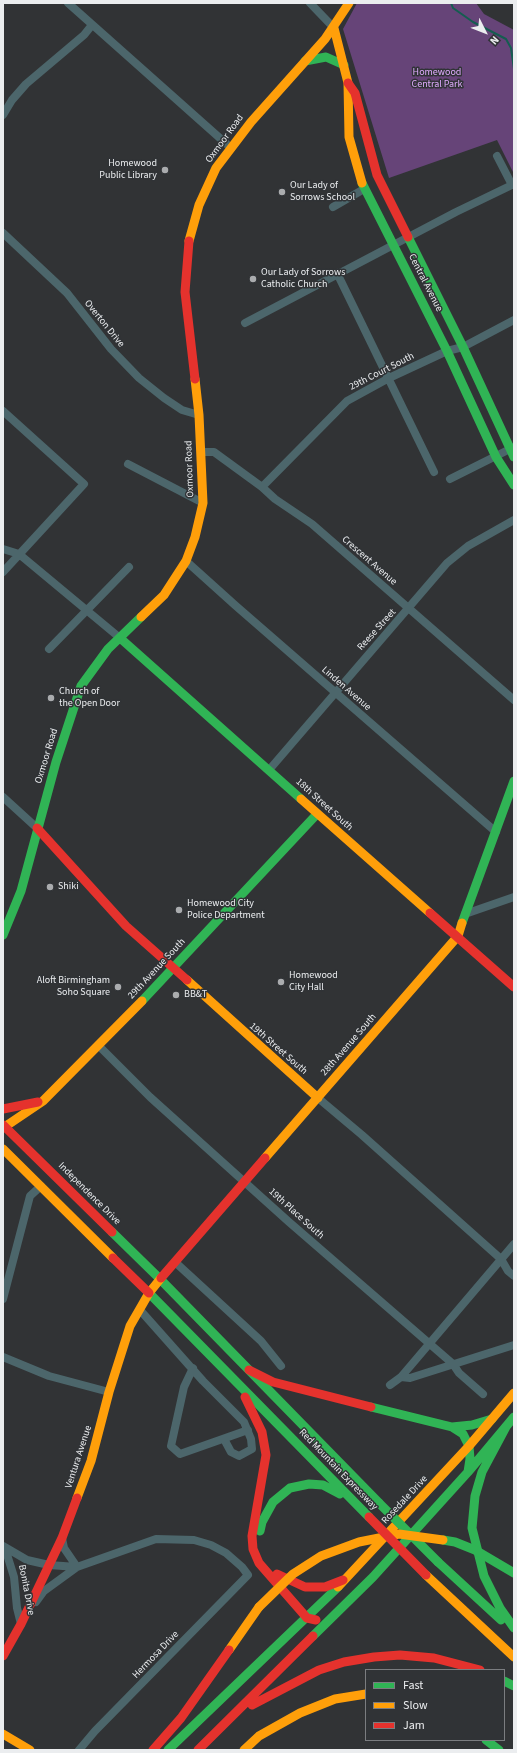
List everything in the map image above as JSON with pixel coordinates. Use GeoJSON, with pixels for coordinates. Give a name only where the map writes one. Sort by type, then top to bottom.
{"type":"FeatureCollection","features":[{"type":"Feature","properties":{"kind":"main road","name":"Oxmoor Road"},"geometry":{"type":"LineString","coordinates":[[3,934],[21,891],[37,828],[68,722],[82,686],[108,649],[164,594],[186,560],[195,537],[203,503],[201,452],[199,416],[184,292],[188,245],[200,206],[216,168],[231,148],[334,28],[350,3]]}},
{"type":"Feature","properties":{"kind":"main road","name":"Central Avenue"},"geometry":{"type":"LineString","coordinates":[[334,28],[348,82],[348,122],[350,137],[364,189],[394,244],[447,350],[496,457],[514,485]]}},
{"type":"Feature","properties":{"kind":"main road"},"geometry":{"type":"LineString","coordinates":[[305,61],[326,57],[344,65]]}},
{"type":"Feature","properties":{"kind":"main road","name":"Central Avenue"},"geometry":{"type":"LineString","coordinates":[[348,82],[355,93],[378,175],[513,451]]}},
{"type":"Feature","properties":{"kind":"main road","name":"18th Street South"},"geometry":{"type":"LineString","coordinates":[[120,638],[514,987]]}},
{"type":"Feature","properties":{"kind":"main road","name":"28th Avenue South"},"geometry":{"type":"LineString","coordinates":[[150,1293],[160,1279],[458,936],[514,781]]}},
{"type":"Feature","properties":{"kind":"main road","name":"29th Avenue South"},"geometry":{"type":"LineString","coordinates":[[4,1127],[43,1101],[100,1046],[317,814]]}},
{"type":"Feature","properties":{"kind":"main road","name":"19th Street South"},"geometry":{"type":"LineString","coordinates":[[37,828],[126,926],[222,1014],[318,1098]]}},
{"type":"Feature","properties":{"kind":"main road"},"geometry":{"type":"LineString","coordinates":[[3,1109],[43,1101]]}},
{"type":"Feature","properties":{"kind":"main road","name":"Independence Drive"},"geometry":{"type":"LineString","coordinates":[[4,1127],[160,1279]]}},
{"type":"Feature","properties":{"kind":"main road"},"geometry":{"type":"LineString","coordinates":[[3,1149],[150,1293]]}},
{"type":"Feature","properties":{"kind":"main road","name":"Red Mountain Expressway"},"geometry":{"type":"LineString","coordinates":[[160,1279],[438,1562],[514,1632]]}},
{"type":"Feature","properties":{"kind":"main road","name":"Red Mountain Expressway"},"geometry":{"type":"LineString","coordinates":[[150,1293],[240,1388],[361,1510],[426,1575],[514,1657]]}},
{"type":"Feature","properties":{"kind":"main road","name":"Ventura Avenue"},"geometry":{"type":"LineString","coordinates":[[21,1624],[62,1538],[91,1461],[109,1392],[130,1326],[150,1293]]}},
{"type":"Feature","properties":{"kind":"main road"},"geometry":{"type":"LineString","coordinates":[[249,1370],[273,1382],[452,1427],[463,1434],[469,1446],[468,1472]]}},
{"type":"Feature","properties":{"kind":"main road"},"geometry":{"type":"LineString","coordinates":[[240,1388],[261,1429],[266,1455],[252,1536],[253,1549],[259,1563],[308,1618],[321,1621],[334,1616]]}},
{"type":"Feature","properties":{"kind":"main road","name":"Rosedale Drive"},"geometry":{"type":"LineString","coordinates":[[168,1750],[308,1618],[349,1577],[469,1446],[514,1393]]}},
{"type":"Feature","properties":{"kind":"main road"},"geometry":{"type":"LineString","coordinates":[[198,1750],[373,1577],[468,1472],[514,1417]]}},
{"type":"Feature","properties":{"kind":"main road"},"geometry":{"type":"LineString","coordinates":[[452,1427],[472,1425],[492,1419]]}},
{"type":"Feature","properties":{"kind":"main road"},"geometry":{"type":"LineString","coordinates":[[506,1427],[482,1472],[475,1496],[472,1528],[484,1576],[500,1608],[514,1628]]}},
{"type":"Feature","properties":{"kind":"main road"},"geometry":{"type":"LineString","coordinates":[[349,1577],[325,1587],[305,1587],[282,1578],[274,1571],[265,1559],[260,1545],[259,1534],[262,1522],[273,1502],[290,1488],[309,1484],[323,1485],[333,1489],[361,1510]]}},
{"type":"Feature","properties":{"kind":"main road"},"geometry":{"type":"LineString","coordinates":[[153,1750],[181,1718],[259,1607],[293,1574],[321,1556],[359,1542],[399,1534],[429,1537],[455,1542],[475,1550],[514,1573]]}},
{"type":"Feature","properties":{"kind":"main road","name":"Bonita Drive"},"geometry":{"type":"LineString","coordinates":[[3,1656],[21,1624]]}},
{"type":"Feature","properties":{"kind":"main road"},"geometry":{"type":"LineString","coordinates":[[225,1723],[262,1698],[318,1670],[344,1662],[374,1657],[400,1655],[434,1658],[476,1669]]}},
{"type":"Feature","properties":{"kind":"main road"},"geometry":{"type":"LineString","coordinates":[[505,1682],[514,1686]]}},
{"type":"Feature","properties":{"kind":"main road"},"geometry":{"type":"LineString","coordinates":[[244,1750],[259,1736],[300,1713],[335,1699],[365,1694]]}},
{"type":"Feature","properties":{"kind":"main road"},"geometry":{"type":"LineString","coordinates":[[3,1734],[30,1750]]}},
{"type":"Feature","properties":{"kind":"main road"},"geometry":{"type":"LineString","coordinates":[[487,1741],[498,1750]]}},
{"type":"Feature","properties":{"kind":"street"},"geometry":{"type":"LineString","coordinates":[[68,3],[231,148]]}},
{"type":"Feature","properties":{"kind":"street"},"geometry":{"type":"LineString","coordinates":[[310,3],[334,28]]}},
{"type":"Feature","properties":{"kind":"street"},"geometry":{"type":"LineString","coordinates":[[3,115],[12,100],[26,84],[84,34],[92,25]]}},
{"type":"Feature","properties":{"kind":"street"},"geometry":{"type":"LineString","coordinates":[[245,323],[337,273],[513,184],[497,156]]}},
{"type":"Feature","properties":{"kind":"street"},"geometry":{"type":"LineString","coordinates":[[333,207],[364,189]]}},
{"type":"Feature","properties":{"kind":"street","name":"Overton Drive"},"geometry":{"type":"LineString","coordinates":[[3,233],[67,293],[111,349],[139,378],[182,410],[199,416]]}},
{"type":"Feature","properties":{"kind":"street"},"geometry":{"type":"LineString","coordinates":[[337,273],[434,472]]}},
{"type":"Feature","properties":{"kind":"street","name":"29th Court South"},"geometry":{"type":"LineString","coordinates":[[262,487],[347,401],[389,378],[447,350],[463,347],[514,320]]}},
{"type":"Feature","properties":{"kind":"street"},"geometry":{"type":"LineString","coordinates":[[3,411],[84,484],[3,572]]}},
{"type":"Feature","properties":{"kind":"street"},"geometry":{"type":"LineString","coordinates":[[450,479],[496,457],[513,451]]}},
{"type":"Feature","properties":{"kind":"street","name":"Crescent Avenue"},"geometry":{"type":"LineString","coordinates":[[201,452],[214,452],[262,487],[275,499],[312,524],[514,700]]}},
{"type":"Feature","properties":{"kind":"street"},"geometry":{"type":"LineString","coordinates":[[128,464],[203,503]]}},
{"type":"Feature","properties":{"kind":"street","name":"Reese Street"},"geometry":{"type":"LineString","coordinates":[[269,770],[455,556],[468,546],[514,520]]}},
{"type":"Feature","properties":{"kind":"street"},"geometry":{"type":"LineString","coordinates":[[3,549],[19,554],[120,638]]}},
{"type":"Feature","properties":{"kind":"street","name":"Linden Avenue"},"geometry":{"type":"LineString","coordinates":[[186,560],[335,693],[496,832]]}},
{"type":"Feature","properties":{"kind":"street"},"geometry":{"type":"LineString","coordinates":[[49,649],[129,567]]}},
{"type":"Feature","properties":{"kind":"street"},"geometry":{"type":"LineString","coordinates":[[3,798],[37,828]]}},
{"type":"Feature","properties":{"kind":"street"},"geometry":{"type":"LineString","coordinates":[[465,914],[514,897]]}},
{"type":"Feature","properties":{"kind":"street","name":"19th Place South"},"geometry":{"type":"LineString","coordinates":[[100,1046],[150,1098],[428,1344],[453,1364],[459,1373],[483,1394]]}},
{"type":"Feature","properties":{"kind":"street","name":"19th Street South"},"geometry":{"type":"LineString","coordinates":[[318,1098],[362,1135],[501,1259],[508,1271],[514,1276]]}},
{"type":"Feature","properties":{"kind":"street"},"geometry":{"type":"LineString","coordinates":[[3,1299],[30,1196],[41,1186]]}},
{"type":"Feature","properties":{"kind":"street"},"geometry":{"type":"LineString","coordinates":[[390,1385],[401,1376],[514,1244]]}},
{"type":"Feature","properties":{"kind":"street"},"geometry":{"type":"LineString","coordinates":[[175,1262],[260,1342],[281,1366]]}},
{"type":"Feature","properties":{"kind":"street"},"geometry":{"type":"LineString","coordinates":[[140,1310],[193,1368],[202,1381],[244,1422],[251,1439],[252,1449],[246,1454],[239,1456],[231,1452],[224,1439]]}},
{"type":"Feature","properties":{"kind":"street"},"geometry":{"type":"LineString","coordinates":[[401,1376],[410,1378],[514,1345]]}},
{"type":"Feature","properties":{"kind":"street"},"geometry":{"type":"LineString","coordinates":[[3,1357],[49,1376],[109,1392]]}},
{"type":"Feature","properties":{"kind":"street"},"geometry":{"type":"LineString","coordinates":[[193,1368],[184,1387],[171,1446],[180,1454],[248,1430]]}},
{"type":"Feature","properties":{"kind":"street"},"geometry":{"type":"LineString","coordinates":[[21,1624],[44,1591],[77,1567],[64,1548],[62,1538]]}},
{"type":"Feature","properties":{"kind":"street","name":"Hermosa Drive"},"geometry":{"type":"LineString","coordinates":[[77,1567],[156,1539],[194,1540],[211,1545],[226,1553],[242,1566],[248,1575],[95,1731],[79,1750]]}},
{"type":"Feature","properties":{"kind":"street","name":"Bonita Drive"},"geometry":{"type":"LineString","coordinates":[[4,1547],[27,1560],[77,1567]]}},
{"type":"Feature","properties":{"kind":"street","name":"Bonita Drive"},"geometry":{"type":"LineString","coordinates":[[4,1547],[14,1577],[17,1608],[21,1624]]}},
{"type":"Feature","properties":{"kind":"green space","name":"Homewood Central Park"},"geometry":{"type":"Polygon","coordinates":[[[357,3],[476,3],[484,14],[514,30],[514,174],[497,140],[389,178],[343,29],[357,3]]]}},
{"type":"Feature","properties":{"kind":"waterway"},"geometry":{"type":"LineString","coordinates":[[451,3],[453,8],[473,22],[506,39],[511,48],[514,69]]}},
{"type":"Feature","properties":{"kind":"traffic: fast"},"geometry":{"type":"LineString","coordinates":[[305,61],[326,57],[344,65]]}},
{"type":"Feature","properties":{"kind":"traffic: fast"},"geometry":{"type":"LineString","coordinates":[[362,183],[447,351],[496,457],[514,485]]}},
{"type":"Feature","properties":{"kind":"traffic: fast"},"geometry":{"type":"LineString","coordinates":[[408,237],[463,347],[514,457]]}},
{"type":"Feature","properties":{"kind":"traffic: fast"},"geometry":{"type":"LineString","coordinates":[[3,935],[21,891],[56,762],[81,686],[108,649],[141,617]]}},
{"type":"Feature","properties":{"kind":"traffic: fast"},"geometry":{"type":"LineString","coordinates":[[120,638],[301,799]]}},
{"type":"Feature","properties":{"kind":"traffic: fast"},"geometry":{"type":"LineString","coordinates":[[462,923],[514,781]]}},
{"type":"Feature","properties":{"kind":"traffic: fast"},"geometry":{"type":"LineString","coordinates":[[142,1001],[317,814]]}},
{"type":"Feature","properties":{"kind":"traffic: fast"},"geometry":{"type":"LineString","coordinates":[[112,1232],[160,1279]]}},
{"type":"Feature","properties":{"kind":"traffic: fast"},"geometry":{"type":"LineString","coordinates":[[160,1279],[379,1503]]}},
{"type":"Feature","properties":{"kind":"traffic: fast"},"geometry":{"type":"LineString","coordinates":[[149,1293],[369,1517]]}},
{"type":"Feature","properties":{"kind":"traffic: fast"},"geometry":{"type":"LineString","coordinates":[[313,1636],[373,1577],[468,1472],[470,1459],[469,1446],[463,1434],[452,1427],[371,1407]]}},
{"type":"Feature","properties":{"kind":"traffic: fast"},"geometry":{"type":"LineString","coordinates":[[468,1472],[514,1417]]}},
{"type":"Feature","properties":{"kind":"traffic: fast"},"geometry":{"type":"LineString","coordinates":[[452,1427],[472,1425],[492,1419]]}},
{"type":"Feature","properties":{"kind":"traffic: fast"},"geometry":{"type":"LineString","coordinates":[[506,1427],[482,1472],[475,1496],[472,1528],[484,1576],[500,1608],[514,1628]]}},
{"type":"Feature","properties":{"kind":"traffic: fast"},"geometry":{"type":"LineString","coordinates":[[260,1531],[262,1522],[273,1502],[290,1488],[309,1484],[323,1485],[340,1494]]}},
{"type":"Feature","properties":{"kind":"traffic: fast"},"geometry":{"type":"LineString","coordinates":[[379,1503],[438,1562]]}},
{"type":"Feature","properties":{"kind":"traffic: fast"},"geometry":{"type":"LineString","coordinates":[[443,1540],[455,1542],[475,1550],[514,1573]]}},
{"type":"Feature","properties":{"kind":"traffic: fast"},"geometry":{"type":"LineString","coordinates":[[438,1562],[501,1620]]}},
{"type":"Feature","properties":{"kind":"traffic: fast"},"geometry":{"type":"LineString","coordinates":[[168,1750],[338,1587]]}},
{"type":"Feature","properties":{"kind":"traffic: fast"},"geometry":{"type":"LineString","coordinates":[[505,1682],[514,1686]]}},
{"type":"Feature","properties":{"kind":"traffic: fast"},"geometry":{"type":"LineString","coordinates":[[487,1741],[499,1750]]}},
{"type":"Feature","properties":{"kind":"traffic: slow"},"geometry":{"type":"LineString","coordinates":[[189,241],[199,205],[216,168],[251,122],[325,39],[349,3]]}},
{"type":"Feature","properties":{"kind":"traffic: slow"},"geometry":{"type":"LineString","coordinates":[[334,28],[348,83],[349,137],[362,183]]}},
{"type":"Feature","properties":{"kind":"traffic: slow"},"geometry":{"type":"LineString","coordinates":[[141,617],[164,595],[186,561],[195,537],[203,503],[199,415],[195,379]]}},
{"type":"Feature","properties":{"kind":"traffic: slow"},"geometry":{"type":"LineString","coordinates":[[301,799],[430,913]]}},
{"type":"Feature","properties":{"kind":"traffic: slow"},"geometry":{"type":"LineString","coordinates":[[265,1158],[458,936],[462,923]]}},
{"type":"Feature","properties":{"kind":"traffic: slow"},"geometry":{"type":"LineString","coordinates":[[187,980],[318,1098]]}},
{"type":"Feature","properties":{"kind":"traffic: slow"},"geometry":{"type":"LineString","coordinates":[[3,1128],[43,1101],[142,1001]]}},
{"type":"Feature","properties":{"kind":"traffic: slow"},"geometry":{"type":"LineString","coordinates":[[3,1149],[113,1258]]}},
{"type":"Feature","properties":{"kind":"traffic: slow"},"geometry":{"type":"LineString","coordinates":[[77,1498],[91,1461],[109,1392],[130,1326],[149,1293],[161,1278]]}},
{"type":"Feature","properties":{"kind":"traffic: slow"},"geometry":{"type":"LineString","coordinates":[[469,1446],[514,1393]]}},
{"type":"Feature","properties":{"kind":"traffic: slow"},"geometry":{"type":"LineString","coordinates":[[338,1587],[469,1446]]}},
{"type":"Feature","properties":{"kind":"traffic: slow"},"geometry":{"type":"LineString","coordinates":[[259,1607],[293,1574],[321,1556],[359,1542],[399,1534],[443,1540]]}},
{"type":"Feature","properties":{"kind":"traffic: slow"},"geometry":{"type":"LineString","coordinates":[[426,1575],[514,1657]]}},
{"type":"Feature","properties":{"kind":"traffic: slow"},"geometry":{"type":"LineString","coordinates":[[229,1650],[259,1607]]}},
{"type":"Feature","properties":{"kind":"traffic: slow"},"geometry":{"type":"LineString","coordinates":[[244,1750],[259,1736],[300,1713],[335,1699],[365,1694]]}},
{"type":"Feature","properties":{"kind":"traffic: slow"},"geometry":{"type":"LineString","coordinates":[[3,1734],[30,1750]]}},
{"type":"Feature","properties":{"kind":"traffic: jam"},"geometry":{"type":"LineString","coordinates":[[348,83],[355,93],[377,175],[408,237]]}},
{"type":"Feature","properties":{"kind":"traffic: jam"},"geometry":{"type":"LineString","coordinates":[[189,241],[185,292],[195,379]]}},
{"type":"Feature","properties":{"kind":"traffic: jam"},"geometry":{"type":"LineString","coordinates":[[37,828],[126,926],[187,980]]}},
{"type":"Feature","properties":{"kind":"traffic: jam"},"geometry":{"type":"LineString","coordinates":[[430,913],[514,987]]}},
{"type":"Feature","properties":{"kind":"traffic: jam"},"geometry":{"type":"LineString","coordinates":[[3,1109],[38,1102]]}},
{"type":"Feature","properties":{"kind":"traffic: jam"},"geometry":{"type":"LineString","coordinates":[[3,1125],[112,1232]]}},
{"type":"Feature","properties":{"kind":"traffic: jam"},"geometry":{"type":"LineString","coordinates":[[161,1278],[265,1158]]}},
{"type":"Feature","properties":{"kind":"traffic: jam"},"geometry":{"type":"LineString","coordinates":[[113,1258],[149,1293]]}},
{"type":"Feature","properties":{"kind":"traffic: jam"},"geometry":{"type":"LineString","coordinates":[[249,1370],[273,1382],[371,1407]]}},
{"type":"Feature","properties":{"kind":"traffic: jam"},"geometry":{"type":"LineString","coordinates":[[245,1397],[262,1432],[266,1455],[252,1536],[253,1549],[259,1563],[307,1618],[316,1620]]}},
{"type":"Feature","properties":{"kind":"traffic: jam"},"geometry":{"type":"LineString","coordinates":[[3,1656],[21,1624],[62,1538],[77,1498]]}},
{"type":"Feature","properties":{"kind":"traffic: jam"},"geometry":{"type":"LineString","coordinates":[[369,1517],[426,1575]]}},
{"type":"Feature","properties":{"kind":"traffic: jam"},"geometry":{"type":"LineString","coordinates":[[277,1574],[305,1587],[325,1587],[343,1580]]}},
{"type":"Feature","properties":{"kind":"traffic: jam"},"geometry":{"type":"LineString","coordinates":[[198,1750],[313,1636]]}},
{"type":"Feature","properties":{"kind":"traffic: jam"},"geometry":{"type":"LineString","coordinates":[[153,1750],[181,1718],[229,1650]]}},
{"type":"Feature","properties":{"kind":"traffic: jam"},"geometry":{"type":"LineString","coordinates":[[252,1705],[319,1670],[344,1662],[374,1657],[400,1655],[434,1658],[476,1669]]}},
{"type":"Feature","properties":{"kind":"place","name":"Homewood Public Library"},"geometry":{"type":"Point","coordinates":[165,170]}},
{"type":"Feature","properties":{"kind":"place","name":"Our Lady of Sorrows School"},"geometry":{"type":"Point","coordinates":[282,192]}},
{"type":"Feature","properties":{"kind":"place","name":"Our Lady of Sorrows Catholic Church"},"geometry":{"type":"Point","coordinates":[253,279]}},
{"type":"Feature","properties":{"kind":"place","name":"Church of the Open Door"},"geometry":{"type":"Point","coordinates":[51,698]}},
{"type":"Feature","properties":{"kind":"place","name":"Shiki"},"geometry":{"type":"Point","coordinates":[50,887]}},
{"type":"Feature","properties":{"kind":"place","name":"Homewood City Police Department"},"geometry":{"type":"Point","coordinates":[179,910]}},
{"type":"Feature","properties":{"kind":"place","name":"Homewood City Hall"},"geometry":{"type":"Point","coordinates":[281,982]}},
{"type":"Feature","properties":{"kind":"place","name":"Aloft Birmingham Soho Square"},"geometry":{"type":"Point","coordinates":[118,987]}},
{"type":"Feature","properties":{"kind":"place","name":"BB&T"},"geometry":{"type":"Point","coordinates":[176,995]}}]}
